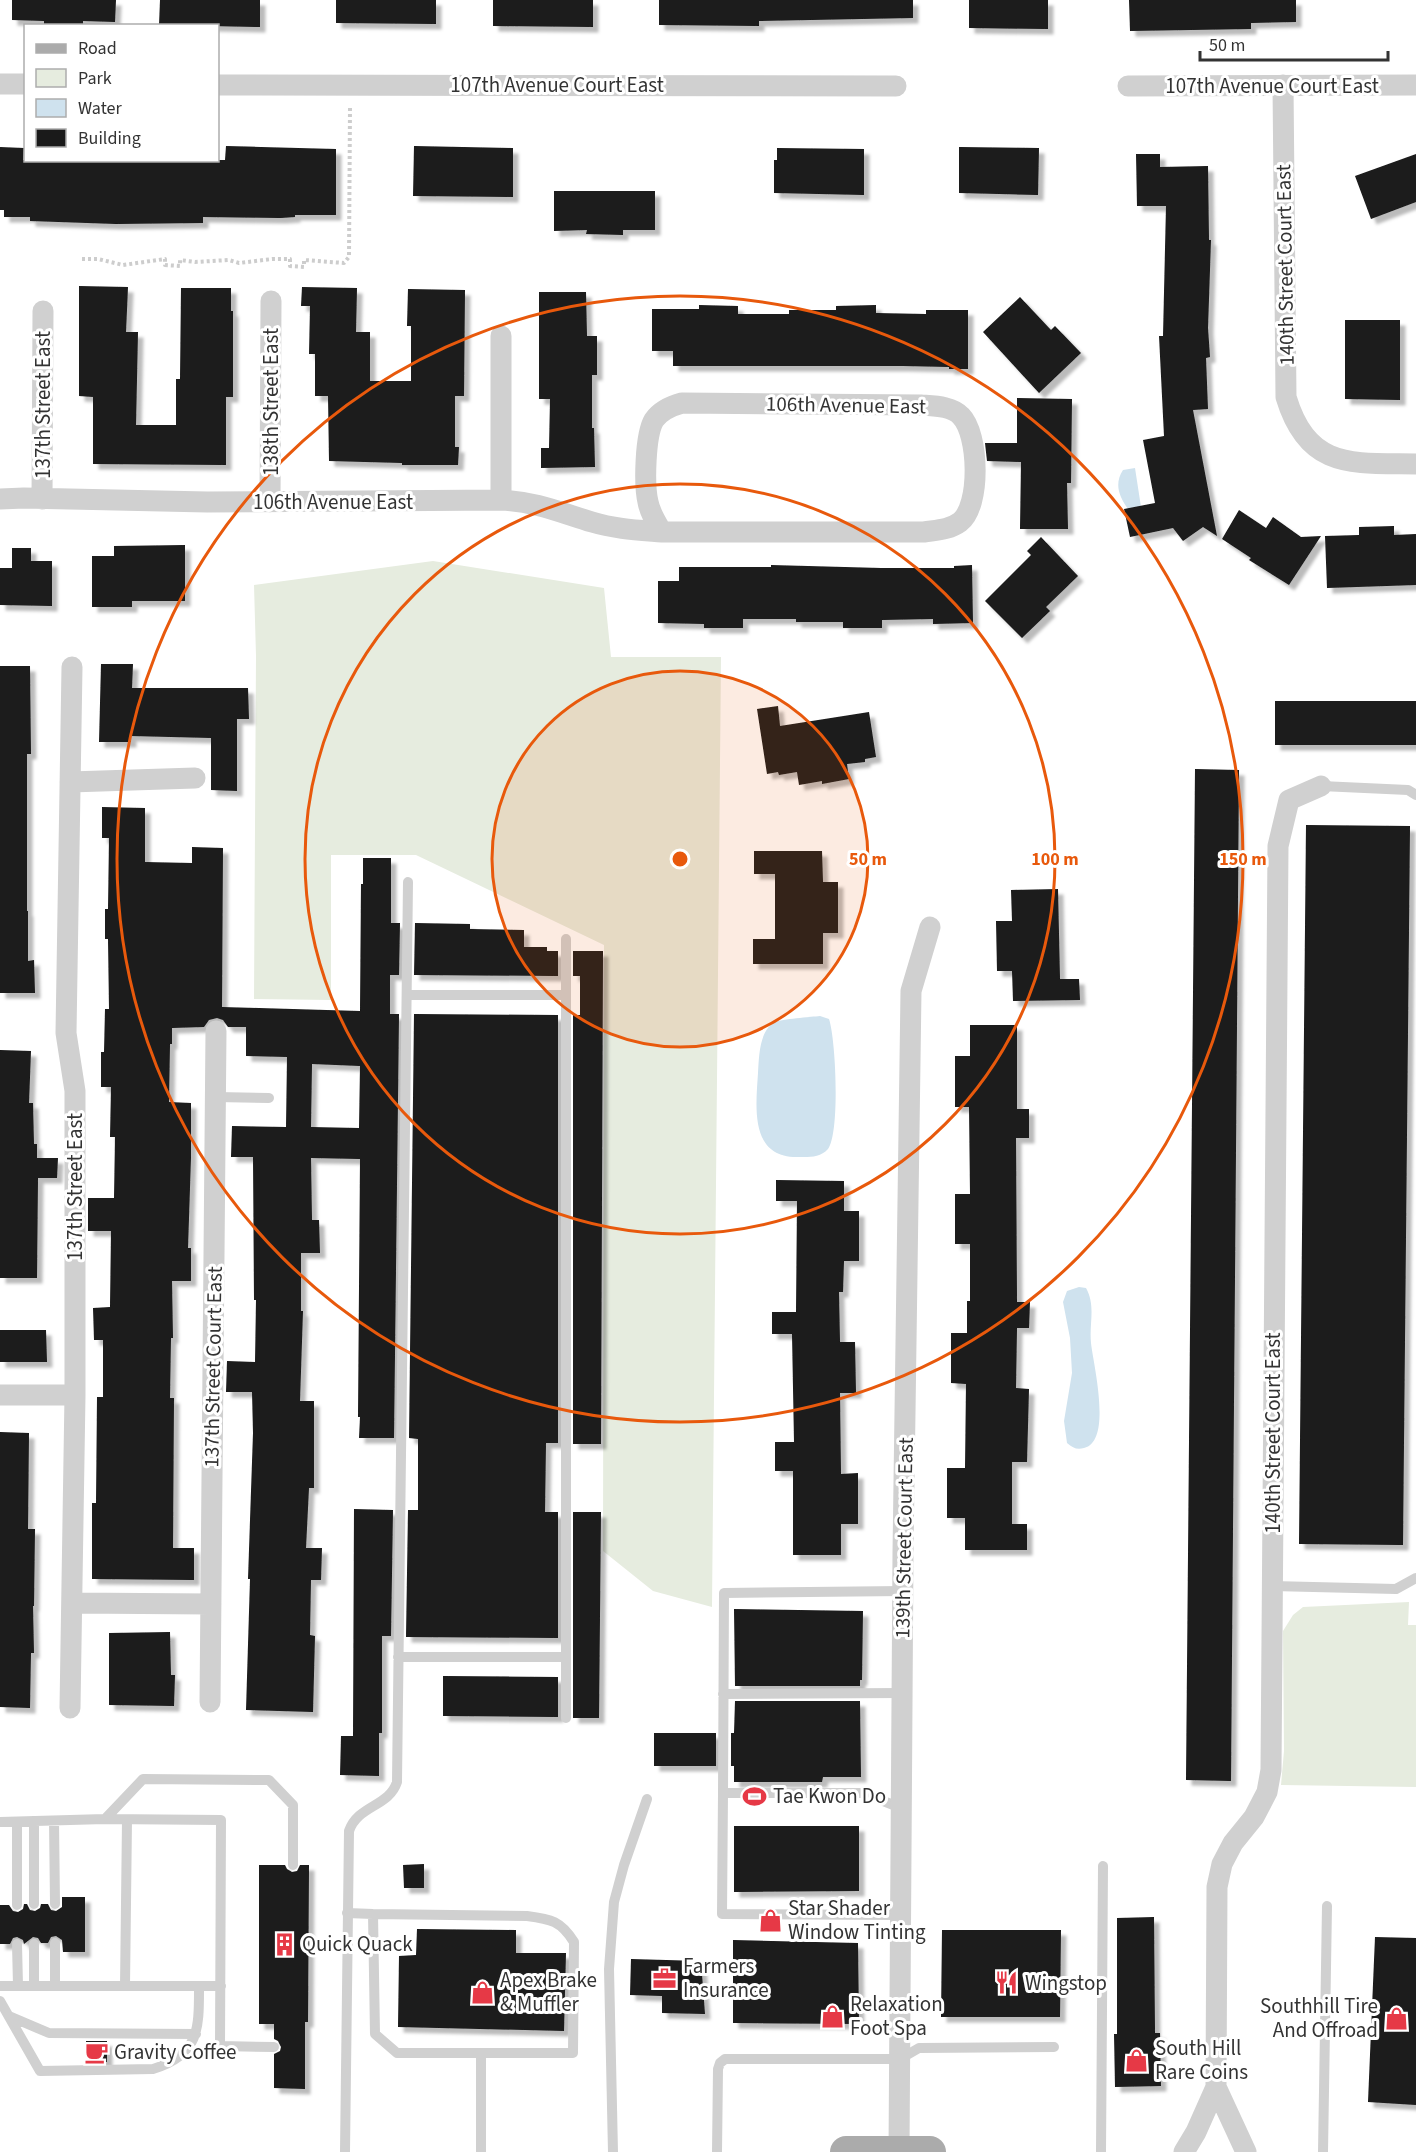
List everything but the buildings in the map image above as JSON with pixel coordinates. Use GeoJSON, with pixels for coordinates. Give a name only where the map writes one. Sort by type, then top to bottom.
{"type":"FeatureCollection","features":[{"type":"Feature","properties":{"kind":"main road"},"geometry":{"type":"LineString","coordinates":[[846,2152],[930,2152]]}},
{"type":"Feature","properties":{"kind":"street"},"geometry":{"type":"LineString","coordinates":[[0,84],[24,84]]}},
{"type":"Feature","properties":{"kind":"street","name":"107th Avenue Court East"},"geometry":{"type":"LineString","coordinates":[[219,85],[896,86]]}},
{"type":"Feature","properties":{"kind":"street","name":"140th Street Court East"},"geometry":{"type":"LineString","coordinates":[[1283,85],[1286,397],[1292,416],[1308,440],[1328,455],[1347,462],[1416,464]]}},
{"type":"Feature","properties":{"kind":"street","name":"107th Avenue Court East"},"geometry":{"type":"LineString","coordinates":[[1128,86],[1416,86]]}},
{"type":"Feature","properties":{"kind":"street","name":"138th Street East"},"geometry":{"type":"LineString","coordinates":[[270,502],[272,301]]}},
{"type":"Feature","properties":{"kind":"street","name":"137th Street East"},"geometry":{"type":"LineString","coordinates":[[42,499],[43,311]]}},
{"type":"Feature","properties":{"kind":"street"},"geometry":{"type":"LineString","coordinates":[[501,336],[501,500]]}},
{"type":"Feature","properties":{"kind":"street","name":"106th Avenue East"},"geometry":{"type":"LineString","coordinates":[[0,499],[270,502],[501,500],[526,501],[623,529],[662,532],[924,532],[945,530],[962,521],[971,503],[976,469],[970,434],[961,415],[944,407],[921,405],[682,403],[666,408],[654,420],[646,451],[647,500],[651,515],[662,532]]}},
{"type":"Feature","properties":{"kind":"street","name":"137th Street East"},"geometry":{"type":"LineString","coordinates":[[70,1708],[75,1395],[75,1091],[66,1033],[72,667]]}},
{"type":"Feature","properties":{"kind":"street"},"geometry":{"type":"LineString","coordinates":[[70,782],[195,778]]}},
{"type":"Feature","properties":{"kind":"street","name":"140th Street Court East"},"geometry":{"type":"LineString","coordinates":[[1184,2152],[1196,2132],[1216,2087],[1217,1887],[1222,1864],[1233,1843],[1254,1817],[1267,1792],[1271,1770],[1278,846],[1289,800],[1321,786]]}},
{"type":"Feature","properties":{"kind":"street","name":"139th Street Court East"},"geometry":{"type":"LineString","coordinates":[[899,2151],[911,991],[930,927]]}},
{"type":"Feature","properties":{"kind":"street","name":"137th Street Court East"},"geometry":{"type":"LineString","coordinates":[[210,1702],[216,1031]]}},
{"type":"Feature","properties":{"kind":"street"},"geometry":{"type":"LineString","coordinates":[[0,1395],[75,1395]]}},
{"type":"Feature","properties":{"kind":"street"},"geometry":{"type":"LineString","coordinates":[[72,1603],[211,1604]]}},
{"type":"Feature","properties":{"kind":"street","name":"140th Street Court East"},"geometry":{"type":"LineString","coordinates":[[1216,2087],[1246,2152]]}},
{"type":"Feature","properties":{"kind":"lane"},"geometry":{"type":"LineString","coordinates":[[1321,786],[1408,790],[1416,795]]}},
{"type":"Feature","properties":{"kind":"lane"},"geometry":{"type":"LineString","coordinates":[[345,2152],[348,1838],[352,1823],[364,1811],[388,1797],[397,1782],[408,882]]}},
{"type":"Feature","properties":{"kind":"lane"},"geometry":{"type":"LineString","coordinates":[[566,939],[566,1718]]}},
{"type":"Feature","properties":{"kind":"lane"},"geometry":{"type":"LineString","coordinates":[[407,995],[566,995]]}},
{"type":"Feature","properties":{"kind":"lane"},"geometry":{"type":"LineString","coordinates":[[216,1097],[269,1098]]}},
{"type":"Feature","properties":{"kind":"lane"},"geometry":{"type":"LineString","coordinates":[[1272,1586],[1396,1589],[1416,1578]]}},
{"type":"Feature","properties":{"kind":"lane"},"geometry":{"type":"LineString","coordinates":[[901,1915],[722,1914],[723,1694],[724,1593],[903,1591]]}},
{"type":"Feature","properties":{"kind":"lane"},"geometry":{"type":"LineString","coordinates":[[398,1657],[566,1657]]}},
{"type":"Feature","properties":{"kind":"lane"},"geometry":{"type":"LineString","coordinates":[[723,1694],[902,1693]]}},
{"type":"Feature","properties":{"kind":"lane"},"geometry":{"type":"LineString","coordinates":[[105,1820],[143,1779],[268,1780],[293,1805],[293,1865]]}},
{"type":"Feature","properties":{"kind":"lane"},"geometry":{"type":"LineString","coordinates":[[723,1793],[863,1793],[901,1808]]}},
{"type":"Feature","properties":{"kind":"lane"},"geometry":{"type":"LineString","coordinates":[[613,2152],[609,1970],[614,1902],[647,1799]]}},
{"type":"Feature","properties":{"kind":"lane"},"geometry":{"type":"LineString","coordinates":[[125,1986],[127,1820]]}},
{"type":"Feature","properties":{"kind":"lane"},"geometry":{"type":"LineString","coordinates":[[0,1822],[221,1820],[220,2046],[274,2048]]}},
{"type":"Feature","properties":{"kind":"lane"},"geometry":{"type":"LineString","coordinates":[[34,1821],[34,1904]]}},
{"type":"Feature","properties":{"kind":"lane"},"geometry":{"type":"LineString","coordinates":[[54,1821],[54,1904]]}},
{"type":"Feature","properties":{"kind":"lane"},"geometry":{"type":"LineString","coordinates":[[16,1822],[17,1905]]}},
{"type":"Feature","properties":{"kind":"lane"},"geometry":{"type":"LineString","coordinates":[[1101,2152],[1103,1866]]}},
{"type":"Feature","properties":{"kind":"lane"},"geometry":{"type":"LineString","coordinates":[[1323,2152],[1327,1906]]}},
{"type":"Feature","properties":{"kind":"lane"},"geometry":{"type":"LineString","coordinates":[[347,1913],[527,1916],[546,1918],[564,1927],[574,1942],[573,2053],[397,2053],[375,2034],[373,1914]]}},
{"type":"Feature","properties":{"kind":"lane"},"geometry":{"type":"LineString","coordinates":[[54,1943],[55,1986]]}},
{"type":"Feature","properties":{"kind":"lane"},"geometry":{"type":"LineString","coordinates":[[17,1944],[18,1986]]}},
{"type":"Feature","properties":{"kind":"lane"},"geometry":{"type":"LineString","coordinates":[[34,1944],[34,1986]]}},
{"type":"Feature","properties":{"kind":"lane"},"geometry":{"type":"LineString","coordinates":[[0,1986],[220,1986]]}},
{"type":"Feature","properties":{"kind":"lane"},"geometry":{"type":"LineString","coordinates":[[0,2001],[39,2071],[153,2069],[176,2059],[186,2050],[196,2034],[199,2021],[199,1986]]}},
{"type":"Feature","properties":{"kind":"lane"},"geometry":{"type":"LineString","coordinates":[[9,2016],[49,2033],[196,2034]]}},
{"type":"Feature","properties":{"kind":"lane"},"geometry":{"type":"LineString","coordinates":[[717,2152],[718,2069],[720,2063],[725,2060],[900,2060],[919,2048],[1054,2047]]}},
{"type":"Feature","properties":{"kind":"lane"},"geometry":{"type":"LineString","coordinates":[[481,2053],[481,2152]]}},
{"type":"Feature","properties":{"kind":"path"},"geometry":{"type":"LineString","coordinates":[[82,259],[123,265],[165,259],[165,266],[180,266],[180,260],[195,262],[229,260],[239,263],[290,259],[290,266],[297,267],[304,267],[304,260],[344,263],[350,257],[351,115],[348,104],[348,85]]}},
{"type":"Feature","properties":{"kind":"green space"},"geometry":{"type":"Polygon","coordinates":[[[433,561],[604,588],[611,657],[721,657],[712,1607],[653,1591],[603,1551],[604,945],[416,855],[331,855],[331,1000],[254,999],[256,656],[254,585],[433,561]]]}},
{"type":"Feature","properties":{"kind":"green space"},"geometry":{"type":"Polygon","coordinates":[[[1409,1602],[1408,1625],[1416,1625],[1416,1787],[1281,1785],[1284,1751],[1283,1631],[1293,1615],[1303,1607],[1409,1602]]]}},
{"type":"Feature","properties":{"kind":"water"},"geometry":{"type":"Polygon","coordinates":[[[1135,468],[1141,507],[1128,509],[1120,495],[1118,485],[1123,470],[1135,468]]]}},
{"type":"Feature","properties":{"kind":"water"},"geometry":{"type":"Polygon","coordinates":[[[820,1016],[829,1019],[833,1046],[836,1086],[832,1140],[828,1149],[818,1155],[798,1157],[782,1155],[771,1149],[763,1140],[759,1128],[757,1100],[761,1045],[766,1031],[775,1022],[820,1016]]]}},
{"type":"Feature","properties":{"kind":"water"},"geometry":{"type":"Polygon","coordinates":[[[1079,1287],[1086,1288],[1091,1301],[1091,1343],[1099,1400],[1099,1417],[1098,1431],[1093,1442],[1079,1449],[1067,1443],[1064,1421],[1072,1373],[1070,1338],[1063,1302],[1067,1291],[1079,1287]]]}},
{"type":"Feature","properties":{"kind":"place","name":"Tae Kwon Do"},"geometry":{"type":"Point","coordinates":[755,1796]}},
{"type":"Feature","properties":{"kind":"place","name":"Star Shader Window Tinting"},"geometry":{"type":"Point","coordinates":[770,1920]}},
{"type":"Feature","properties":{"kind":"place","name":"Quick Quack"},"geometry":{"type":"Point","coordinates":[284,1944]}},
{"type":"Feature","properties":{"kind":"place","name":"Farmers Insurance"},"geometry":{"type":"Point","coordinates":[665,1978]}},
{"type":"Feature","properties":{"kind":"place","name":"Wingstop"},"geometry":{"type":"Point","coordinates":[1007,1983]}},
{"type":"Feature","properties":{"kind":"place","name":"Apex Brake & Muffler"},"geometry":{"type":"Point","coordinates":[482,1992]}},
{"type":"Feature","properties":{"kind":"place","name":"Relaxation Foot Spa"},"geometry":{"type":"Point","coordinates":[832,2016]}},
{"type":"Feature","properties":{"kind":"place","name":"Southhill Tire And Offroad"},"geometry":{"type":"Point","coordinates":[1396,2018]}},
{"type":"Feature","properties":{"kind":"place","name":"Gravity Coffee"},"geometry":{"type":"Point","coordinates":[96,2052]}},
{"type":"Feature","properties":{"kind":"place","name":"South Hill Rare Coins"},"geometry":{"type":"Point","coordinates":[1137,2060]}}]}
